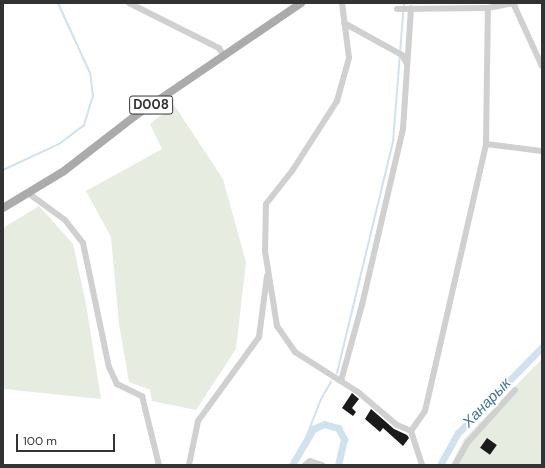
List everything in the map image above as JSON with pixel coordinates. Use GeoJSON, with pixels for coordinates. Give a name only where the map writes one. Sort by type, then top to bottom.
{"type":"FeatureCollection","features":[{"type":"Feature","properties":{"kind":"main road","name":"D008"},"geometry":{"type":"LineString","coordinates":[[3,208],[64,171],[135,116],[301,3]]}},
{"type":"Feature","properties":{"kind":"street"},"geometry":{"type":"LineString","coordinates":[[129,3],[219,48],[224,56]]}},
{"type":"Feature","properties":{"kind":"street"},"geometry":{"type":"LineString","coordinates":[[342,3],[348,58],[337,101],[292,171],[266,204],[264,251],[277,326],[295,352],[341,381],[397,425],[411,431],[422,465]]}},
{"type":"Feature","properties":{"kind":"street"},"geometry":{"type":"LineString","coordinates":[[397,9],[488,8],[514,3],[542,66]]}},
{"type":"Feature","properties":{"kind":"street"},"geometry":{"type":"LineString","coordinates":[[341,381],[362,305],[403,129],[407,64],[408,8]]}},
{"type":"Feature","properties":{"kind":"street"},"geometry":{"type":"LineString","coordinates":[[411,431],[425,411],[486,144],[488,8]]}},
{"type":"Feature","properties":{"kind":"street"},"geometry":{"type":"LineString","coordinates":[[344,23],[402,55],[407,64]]}},
{"type":"Feature","properties":{"kind":"street"},"geometry":{"type":"LineString","coordinates":[[486,144],[542,151]]}},
{"type":"Feature","properties":{"kind":"street"},"geometry":{"type":"LineString","coordinates":[[28,193],[65,220],[83,243],[109,367],[117,384],[142,396],[159,465]]}},
{"type":"Feature","properties":{"kind":"street"},"geometry":{"type":"LineString","coordinates":[[189,465],[198,421],[259,338],[268,268]]}},
{"type":"Feature","properties":{"kind":"street"},"geometry":{"type":"LineString","coordinates":[[455,465],[468,442],[515,390]]}},
{"type":"Feature","properties":{"kind":"street"},"geometry":{"type":"LineString","coordinates":[[305,465],[310,461],[322,465]]}},
{"type":"Feature","properties":{"kind":"shaded area"},"geometry":{"type":"Polygon","coordinates":[[[174,105],[223,179],[246,262],[236,349],[196,410],[152,401],[150,390],[129,382],[119,324],[111,237],[86,191],[162,149],[150,124],[174,105]]]}},
{"type":"Feature","properties":{"kind":"shaded area"},"geometry":{"type":"Polygon","coordinates":[[[39,206],[73,244],[86,304],[101,399],[3,389],[3,228],[39,206]]]}},
{"type":"Feature","properties":{"kind":"shaded area"},"geometry":{"type":"Polygon","coordinates":[[[542,359],[542,465],[451,465],[464,439],[542,359]]]}},
{"type":"Feature","properties":{"kind":"building"},"geometry":{"type":"Polygon","coordinates":[[[352,393],[359,399],[352,408],[356,412],[353,416],[342,408],[352,393]]]}},
{"type":"Feature","properties":{"kind":"building"},"geometry":{"type":"Polygon","coordinates":[[[371,409],[394,429],[407,435],[409,438],[403,446],[383,428],[380,432],[365,419],[371,409]]]}},
{"type":"Feature","properties":{"kind":"building"},"geometry":{"type":"Polygon","coordinates":[[[487,438],[497,445],[490,455],[480,448],[487,438]]]}},
{"type":"Feature","properties":{"kind":"waterway"},"geometry":{"type":"LineString","coordinates":[[3,170],[59,144],[84,125],[93,96],[90,73],[58,3]]}},
{"type":"Feature","properties":{"kind":"waterway"},"geometry":{"type":"LineString","coordinates":[[337,373],[393,142],[404,3]]}},
{"type":"Feature","properties":{"kind":"waterway","name":"Ханарык"},"geometry":{"type":"LineString","coordinates":[[440,465],[458,433],[542,347]]}},
{"type":"Feature","properties":{"kind":"waterway"},"geometry":{"type":"LineString","coordinates":[[305,440],[321,399],[331,382]]}},
{"type":"Feature","properties":{"kind":"waterway","name":"Ханарык"},"geometry":{"type":"LineString","coordinates":[[292,465],[313,429],[324,424],[338,428],[344,439],[338,465]]}}]}
